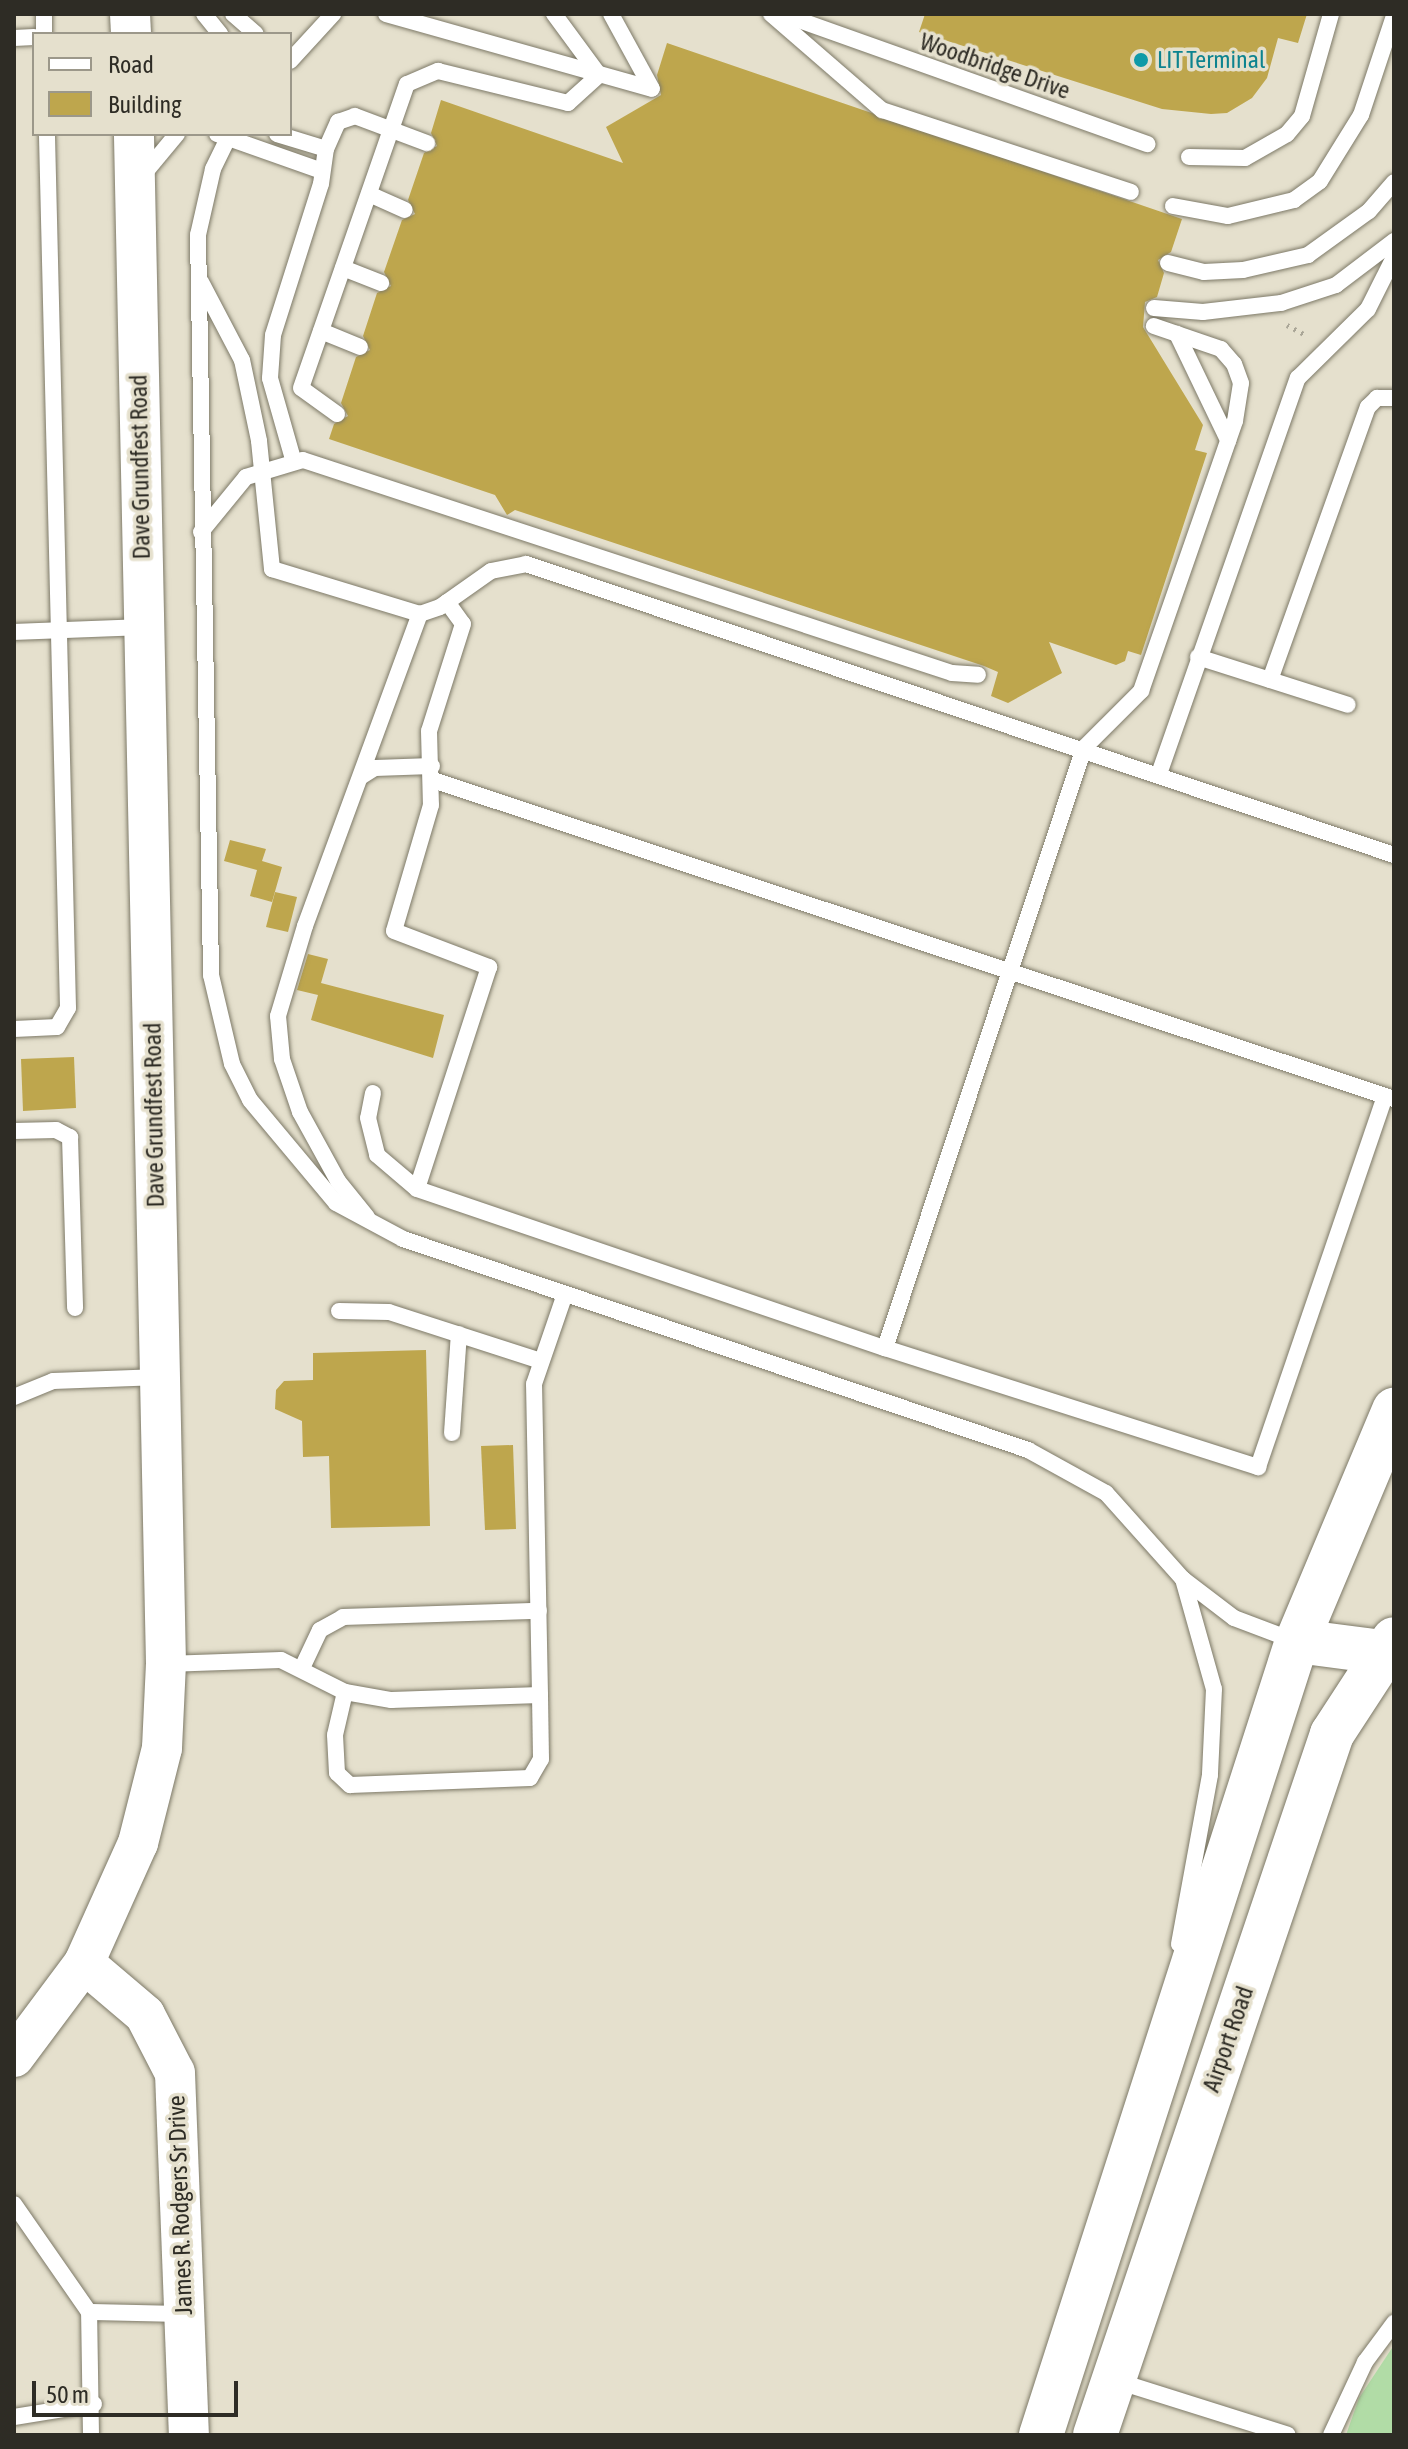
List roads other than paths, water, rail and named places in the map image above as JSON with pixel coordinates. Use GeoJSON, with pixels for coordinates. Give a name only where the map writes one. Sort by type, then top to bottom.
{"type":"FeatureCollection","features":[{"type":"Feature","properties":{"kind":"main road"},"geometry":{"type":"LineString","coordinates":[[1041,2435],[1297,1641],[1394,1410]]}},
{"type":"Feature","properties":{"kind":"main road","name":"Airport Road"},"geometry":{"type":"LineString","coordinates":[[1095,2435],[1332,1734],[1388,1646],[1297,1641]]}},
{"type":"Feature","properties":{"kind":"street","name":"Dave Grundfest Road"},"geometry":{"type":"LineString","coordinates":[[14,2057],[84,1963],[138,1843],[162,1748],[166,1664],[134,136]]}},
{"type":"Feature","properties":{"kind":"street","name":"James R. Rodgers Sr Drive"},"geometry":{"type":"LineString","coordinates":[[84,1963],[145,2015],[175,2073],[189,2435]]}},
{"type":"Feature","properties":{"kind":"lane"},"geometry":{"type":"LineString","coordinates":[[204,14],[218,32]]}},
{"type":"Feature","properties":{"kind":"lane"},"geometry":{"type":"LineString","coordinates":[[233,14],[254,32]]}},
{"type":"Feature","properties":{"kind":"lane"},"geometry":{"type":"LineString","coordinates":[[386,14],[652,89],[611,14]]}},
{"type":"Feature","properties":{"kind":"lane"},"geometry":{"type":"LineString","coordinates":[[554,14],[599,75]]}},
{"type":"Feature","properties":{"kind":"lane"},"geometry":{"type":"LineString","coordinates":[[771,14],[882,110],[1131,192]]}},
{"type":"Feature","properties":{"kind":"lane","name":"Woodbridge Drive"},"geometry":{"type":"LineString","coordinates":[[782,14],[1148,144]]}},
{"type":"Feature","properties":{"kind":"lane"},"geometry":{"type":"LineString","coordinates":[[1189,157],[1245,158],[1287,134],[1302,116],[1331,14]]}},
{"type":"Feature","properties":{"kind":"lane"},"geometry":{"type":"LineString","coordinates":[[292,59],[336,15]]}},
{"type":"Feature","properties":{"kind":"lane"},"geometry":{"type":"LineString","coordinates":[[1173,206],[1228,216],[1294,200],[1320,181],[1361,115],[1394,16]]}},
{"type":"Feature","properties":{"kind":"lane"},"geometry":{"type":"LineString","coordinates":[[337,414],[301,388],[407,84],[438,71],[568,103],[599,75]]}},
{"type":"Feature","properties":{"kind":"lane"},"geometry":{"type":"LineString","coordinates":[[293,459],[270,378],[273,335],[326,149],[338,122],[355,116],[427,143]]}},
{"type":"Feature","properties":{"kind":"lane"},"geometry":{"type":"LineString","coordinates":[[14,1029],[57,1027],[68,1014],[47,136]]}},
{"type":"Feature","properties":{"kind":"lane"},"geometry":{"type":"LineString","coordinates":[[134,190],[175,136]]}},
{"type":"Feature","properties":{"kind":"lane"},"geometry":{"type":"LineString","coordinates":[[225,136],[203,202],[199,277],[211,975],[219,1023],[250,1100],[284,1145],[336,1203],[373,1225],[565,1294],[1028,1450],[1106,1493],[1183,1579],[1234,1618],[1297,1641]]}},
{"type":"Feature","properties":{"kind":"lane"},"geometry":{"type":"LineString","coordinates":[[228,136],[322,171]]}},
{"type":"Feature","properties":{"kind":"lane"},"geometry":{"type":"LineString","coordinates":[[284,136],[326,149]]}},
{"type":"Feature","properties":{"kind":"lane"},"geometry":{"type":"LineString","coordinates":[[1168,263],[1204,272],[1243,270],[1308,255],[1349,227],[1394,182]]}},
{"type":"Feature","properties":{"kind":"lane"},"geometry":{"type":"LineString","coordinates":[[369,194],[405,210]]}},
{"type":"Feature","properties":{"kind":"lane"},"geometry":{"type":"LineString","coordinates":[[1154,308],[1203,312],[1281,303],[1336,285],[1394,241]]}},
{"type":"Feature","properties":{"kind":"lane"},"geometry":{"type":"LineString","coordinates":[[1159,774],[1298,378],[1368,309],[1394,257]]}},
{"type":"Feature","properties":{"kind":"lane"},"geometry":{"type":"LineString","coordinates":[[343,268],[381,283]]}},
{"type":"Feature","properties":{"kind":"lane"},"geometry":{"type":"LineString","coordinates":[[199,277],[242,360],[262,469],[272,569],[420,614],[447,602],[491,571],[526,564],[1084,748],[1394,855]]}},
{"type":"Feature","properties":{"kind":"lane"},"geometry":{"type":"LineString","coordinates":[[885,1348],[1084,748],[1141,691],[1228,441],[1241,383],[1234,364],[1221,349],[1154,326]]}},
{"type":"Feature","properties":{"kind":"lane"},"geometry":{"type":"LineString","coordinates":[[321,331],[360,347]]}},
{"type":"Feature","properties":{"kind":"lane"},"geometry":{"type":"LineString","coordinates":[[1177,334],[1228,441]]}},
{"type":"Feature","properties":{"kind":"lane"},"geometry":{"type":"LineString","coordinates":[[1270,680],[1368,407],[1377,398],[1394,398]]}},
{"type":"Feature","properties":{"kind":"lane"},"geometry":{"type":"LineString","coordinates":[[201,532],[232,490],[262,469],[293,459],[342,469],[952,673],[978,675]]}},
{"type":"Feature","properties":{"kind":"lane"},"geometry":{"type":"LineString","coordinates":[[417,1189],[489,967],[394,931],[432,773],[429,731],[463,624],[447,602]]}},
{"type":"Feature","properties":{"kind":"lane"},"geometry":{"type":"LineString","coordinates":[[373,1225],[338,1181],[300,1112],[278,1036],[293,962],[420,614]]}},
{"type":"Feature","properties":{"kind":"lane"},"geometry":{"type":"LineString","coordinates":[[14,632],[143,627]]}},
{"type":"Feature","properties":{"kind":"lane"},"geometry":{"type":"LineString","coordinates":[[1198,657],[1348,705]]}},
{"type":"Feature","properties":{"kind":"lane"},"geometry":{"type":"LineString","coordinates":[[362,776],[375,768],[432,773],[1390,1098],[1258,1467],[885,1348],[417,1189],[377,1155],[368,1118],[373,1093]]}},
{"type":"Feature","properties":{"kind":"lane"},"geometry":{"type":"LineString","coordinates":[[14,1131],[56,1130],[70,1137],[75,1308]]}},
{"type":"Feature","properties":{"kind":"lane"},"geometry":{"type":"LineString","coordinates":[[345,1692],[336,1727],[337,1773],[350,1785],[530,1778],[541,1759],[534,1384],[565,1294]]}},
{"type":"Feature","properties":{"kind":"lane"},"geometry":{"type":"LineString","coordinates":[[339,1311],[389,1312],[541,1361]]}},
{"type":"Feature","properties":{"kind":"lane"},"geometry":{"type":"LineString","coordinates":[[452,1433],[459,1334]]}},
{"type":"Feature","properties":{"kind":"lane"},"geometry":{"type":"LineString","coordinates":[[16,1392],[53,1381],[160,1377]]}},
{"type":"Feature","properties":{"kind":"lane"},"geometry":{"type":"LineString","coordinates":[[1148,2106],[1215,1735],[1209,1660],[1183,1579]]}},
{"type":"Feature","properties":{"kind":"lane"},"geometry":{"type":"LineString","coordinates":[[302,1668],[320,1630],[343,1617],[539,1611]]}},
{"type":"Feature","properties":{"kind":"lane"},"geometry":{"type":"LineString","coordinates":[[166,1664],[281,1660],[345,1692],[391,1700],[540,1695]]}},
{"type":"Feature","properties":{"kind":"lane"},"geometry":{"type":"LineString","coordinates":[[14,2204],[89,2312],[94,2404],[91,2435]]}},
{"type":"Feature","properties":{"kind":"lane"},"geometry":{"type":"LineString","coordinates":[[89,2312],[184,2314]]}},
{"type":"Feature","properties":{"kind":"lane"},"geometry":{"type":"LineString","coordinates":[[1331,2435],[1365,2362],[1394,2323]]}},
{"type":"Feature","properties":{"kind":"lane"},"geometry":{"type":"LineString","coordinates":[[1113,2379],[1288,2435]]}},
{"type":"Feature","properties":{"kind":"lane"},"geometry":{"type":"LineString","coordinates":[[14,2417],[94,2404]]}},
{"type":"Feature","properties":{"kind":"place","name":"LIT Terminal"},"geometry":{"type":"Point","coordinates":[1141,60]}}]}
